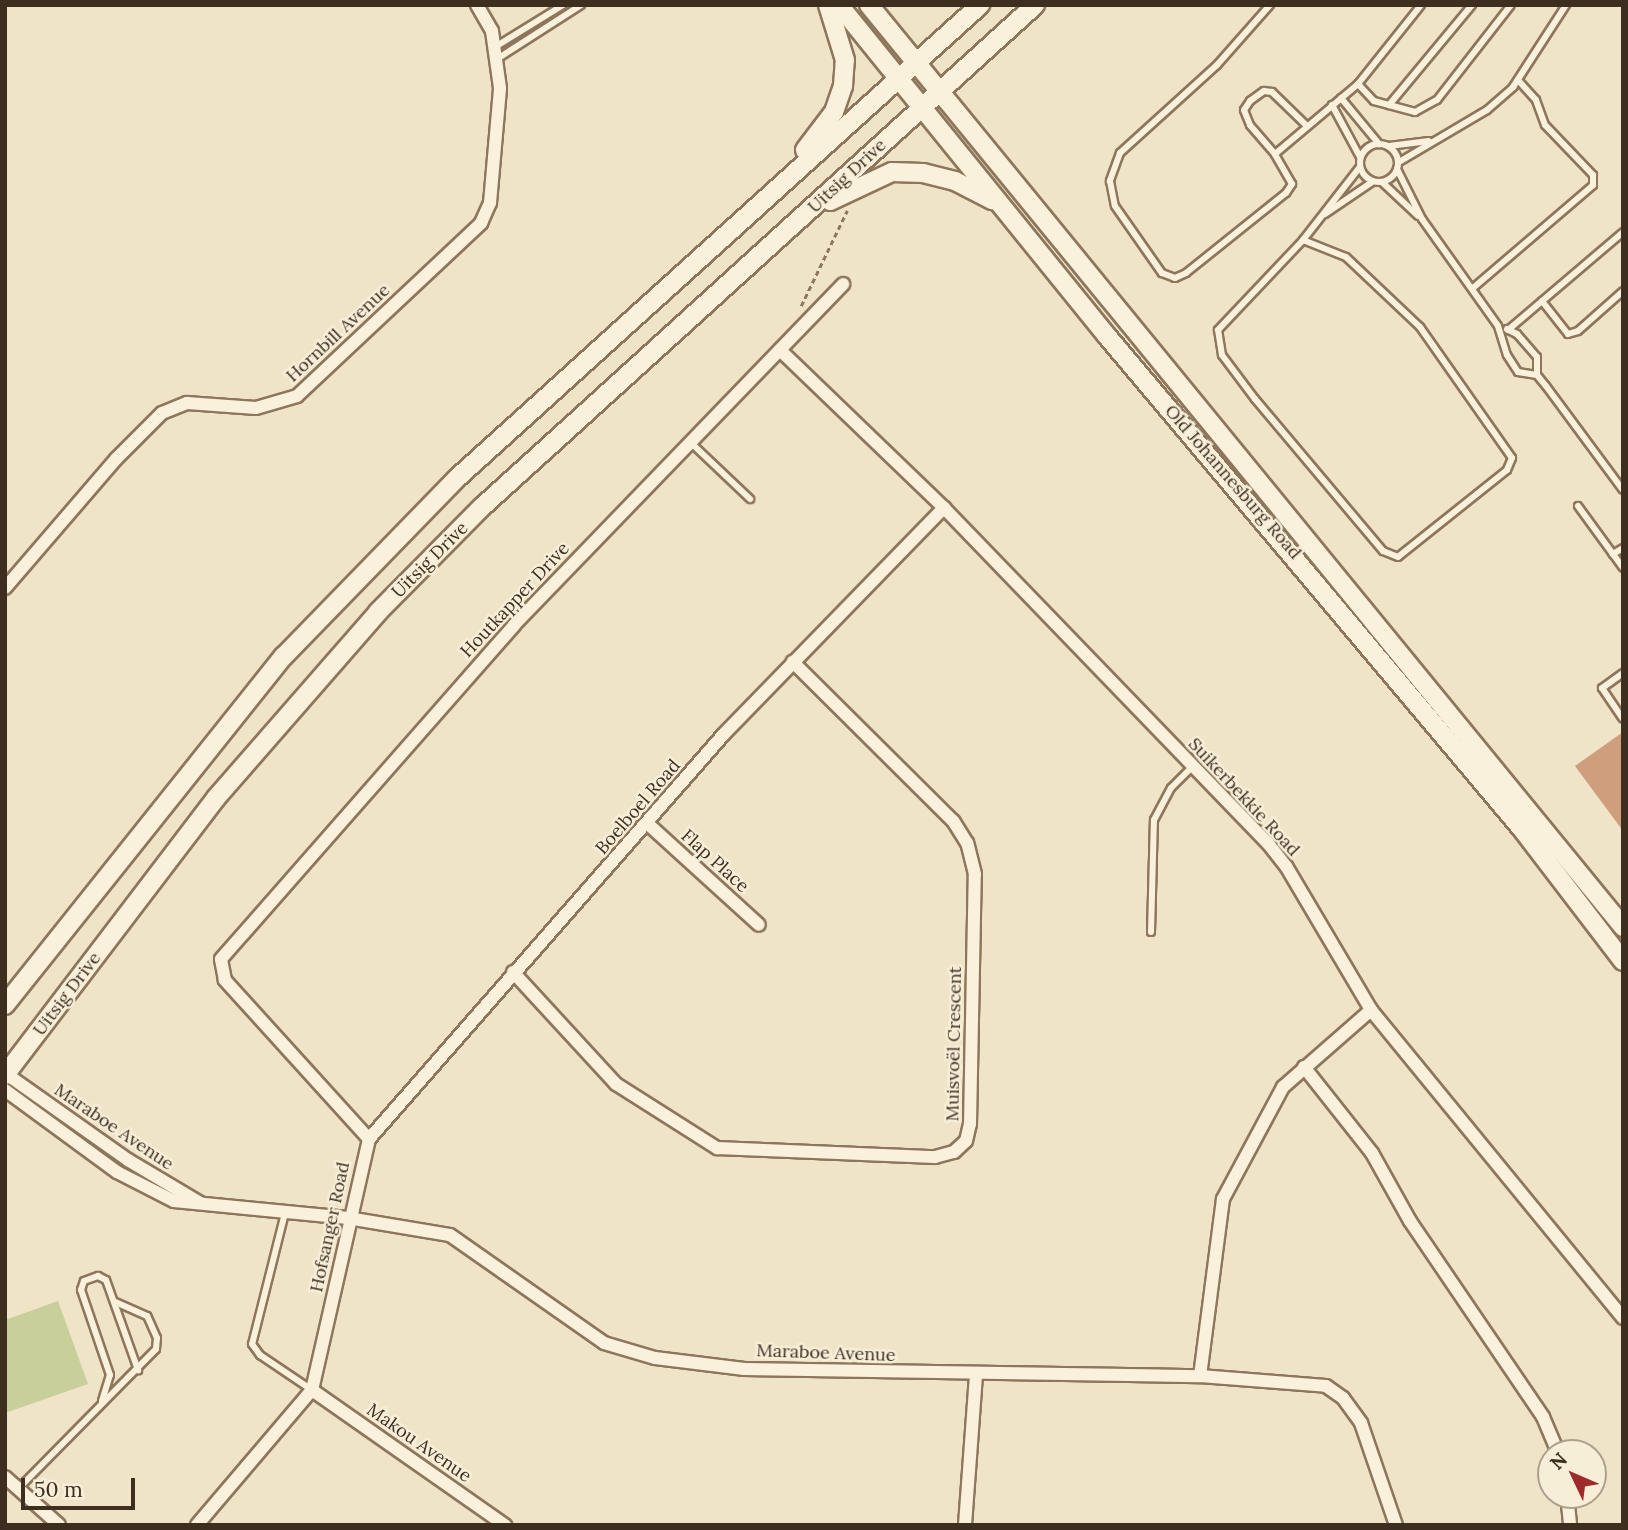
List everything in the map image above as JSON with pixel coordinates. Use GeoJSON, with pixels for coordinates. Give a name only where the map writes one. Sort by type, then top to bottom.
{"type":"FeatureCollection","features":[{"type":"Feature","properties":{"kind":"main road"},"geometry":{"type":"LineString","coordinates":[[742,220],[834,112],[844,86],[845,60],[828,5]]}},
{"type":"Feature","properties":{"kind":"main road","name":"Old Johannesburg Road"},"geometry":{"type":"LineString","coordinates":[[839,5],[1001,205],[1339,607],[1623,961]]}},
{"type":"Feature","properties":{"kind":"main road","name":"Old Johannesburg Road"},"geometry":{"type":"LineString","coordinates":[[869,5],[1623,928]]}},
{"type":"Feature","properties":{"kind":"main road","name":"Uitsig Drive"},"geometry":{"type":"LineString","coordinates":[[5,1005],[284,656],[456,479],[980,5]]}},
{"type":"Feature","properties":{"kind":"main road","name":"Uitsig Drive"},"geometry":{"type":"LineString","coordinates":[[6,1078],[216,798],[369,621],[482,507],[1035,5]]}},
{"type":"Feature","properties":{"kind":"main road"},"geometry":{"type":"LineString","coordinates":[[805,214],[861,183],[892,172],[923,173],[955,181],[1001,205]]}},
{"type":"Feature","properties":{"kind":"street","name":"Hornbill Avenue"},"geometry":{"type":"LineString","coordinates":[[5,588],[116,459],[162,413],[187,403],[256,408],[297,396],[481,223],[490,203],[500,88],[496,53],[477,5]]}},
{"type":"Feature","properties":{"kind":"street","name":"Houtkapper Drive"},"geometry":{"type":"LineString","coordinates":[[369,1139],[225,980],[219,966],[226,952],[514,625],[843,284]]}},
{"type":"Feature","properties":{"kind":"street","name":"Suikerbekkie Road"},"geometry":{"type":"LineString","coordinates":[[780,349],[944,508],[1286,866],[1371,1010],[1623,1318]]}},
{"type":"Feature","properties":{"kind":"street","name":"Boelboel Road"},"geometry":{"type":"LineString","coordinates":[[369,1139],[513,972],[793,662],[944,508]]}},
{"type":"Feature","properties":{"kind":"street","name":"Muisvoël Crescent"},"geometry":{"type":"LineString","coordinates":[[513,972],[616,1084],[717,1148],[935,1157],[954,1152],[966,1141],[970,1124],[975,874],[967,843],[953,821],[793,662]]}},
{"type":"Feature","properties":{"kind":"street","name":"Flap Place"},"geometry":{"type":"LineString","coordinates":[[648,823],[760,925]]}},
{"type":"Feature","properties":{"kind":"street"},"geometry":{"type":"LineString","coordinates":[[1200,1376],[1223,1199],[1274,1098],[1304,1067],[1371,1010]]}},
{"type":"Feature","properties":{"kind":"street"},"geometry":{"type":"LineString","coordinates":[[1304,1067],[1372,1153],[1410,1221],[1543,1417],[1552,1439]]}},
{"type":"Feature","properties":{"kind":"street","name":"Maraboe Avenue"},"geometry":{"type":"LineString","coordinates":[[6,1078],[128,1160],[205,1205],[348,1218],[459,1238],[604,1343],[655,1359],[744,1368],[976,1375],[1200,1376],[1326,1386],[1343,1398],[1361,1423],[1396,1525]]}},
{"type":"Feature","properties":{"kind":"street","name":"Hofsanger Road"},"geometry":{"type":"LineString","coordinates":[[197,1525],[312,1390],[348,1218],[369,1139]]}},
{"type":"Feature","properties":{"kind":"street"},"geometry":{"type":"LineString","coordinates":[[965,1525],[976,1375]]}},
{"type":"Feature","properties":{"kind":"street","name":"Makou Avenue"},"geometry":{"type":"LineString","coordinates":[[312,1390],[505,1525]]}},
{"type":"Feature","properties":{"kind":"street"},"geometry":{"type":"LineString","coordinates":[[5,1477],[59,1525]]}},
{"type":"Feature","properties":{"kind":"lane"},"geometry":{"type":"LineString","coordinates":[[496,53],[563,5]]}},
{"type":"Feature","properties":{"kind":"lane"},"geometry":{"type":"LineString","coordinates":[[496,53],[581,5]]}},
{"type":"Feature","properties":{"kind":"lane"},"geometry":{"type":"LineString","coordinates":[[1270,5],[1217,65],[1119,153],[1110,181],[1115,206],[1162,273],[1175,278],[1286,193],[1292,184],[1275,154],[1250,125],[1244,110],[1250,101],[1264,91],[1272,92],[1307,126]]}},
{"type":"Feature","properties":{"kind":"lane"},"geometry":{"type":"LineString","coordinates":[[1275,154],[1358,85],[1421,5]]}},
{"type":"Feature","properties":{"kind":"lane"},"geometry":{"type":"LineString","coordinates":[[1389,105],[1472,5]]}},
{"type":"Feature","properties":{"kind":"lane"},"geometry":{"type":"LineString","coordinates":[[1358,85],[1374,101],[1415,112],[1437,100],[1511,5]]}},
{"type":"Feature","properties":{"kind":"lane"},"geometry":{"type":"LineString","coordinates":[[1383,183],[1398,166],[1434,140],[1487,110],[1518,80],[1566,5]]}},
{"type":"Feature","properties":{"kind":"lane"},"geometry":{"type":"LineString","coordinates":[[1472,288],[1593,185],[1593,175],[1545,125],[1536,100],[1518,80]]}},
{"type":"Feature","properties":{"kind":"lane"},"geometry":{"type":"LineString","coordinates":[[1341,98],[1379,144],[1389,146],[1434,140]]}},
{"type":"Feature","properties":{"kind":"lane"},"geometry":{"type":"LineString","coordinates":[[1303,240],[1346,257],[1420,327],[1511,458],[1507,470],[1398,557],[1383,551],[1222,355],[1218,330],[1303,240],[1359,168],[1360,158],[1332,105]]}},
{"type":"Feature","properties":{"kind":"lane"},"geometry":{"type":"LineString","coordinates":[[1360,158],[1379,144]]}},
{"type":"Feature","properties":{"kind":"lane"},"geometry":{"type":"LineString","coordinates":[[1389,146],[1422,219]]}},
{"type":"Feature","properties":{"kind":"lane"},"geometry":{"type":"LineString","coordinates":[[1359,168],[1373,183]]}},
{"type":"Feature","properties":{"kind":"lane"},"geometry":{"type":"LineString","coordinates":[[1318,219],[1373,183],[1383,183],[1422,219],[1472,288],[1498,326],[1500,347],[1518,372],[1537,375],[1564,406],[1623,490]]}},
{"type":"Feature","properties":{"kind":"lane"},"geometry":{"type":"LineString","coordinates":[[1508,330],[1623,232]]}},
{"type":"Feature","properties":{"kind":"lane"},"geometry":{"type":"LineString","coordinates":[[1542,301],[1568,334],[1578,331],[1623,291]]}},
{"type":"Feature","properties":{"kind":"lane"},"geometry":{"type":"LineString","coordinates":[[1498,326],[1508,330],[1537,358],[1537,375]]}},
{"type":"Feature","properties":{"kind":"lane"},"geometry":{"type":"LineString","coordinates":[[690,442],[750,499]]}},
{"type":"Feature","properties":{"kind":"lane"},"geometry":{"type":"LineString","coordinates":[[1578,506],[1623,568]]}},
{"type":"Feature","properties":{"kind":"lane"},"geometry":{"type":"LineString","coordinates":[[1613,554],[1623,548]]}},
{"type":"Feature","properties":{"kind":"lane"},"geometry":{"type":"LineString","coordinates":[[1623,673],[1602,688],[1623,719]]}},
{"type":"Feature","properties":{"kind":"lane"},"geometry":{"type":"LineString","coordinates":[[1151,932],[1154,820],[1171,789],[1193,766]]}},
{"type":"Feature","properties":{"kind":"lane"},"geometry":{"type":"LineString","coordinates":[[285,1213],[252,1344],[260,1355],[312,1390]]}},
{"type":"Feature","properties":{"kind":"lane"},"geometry":{"type":"LineString","coordinates":[[100,1406],[110,1375],[82,1283],[103,1278],[116,1302],[138,1370]]}},
{"type":"Feature","properties":{"kind":"lane"},"geometry":{"type":"LineString","coordinates":[[19,1488],[156,1349],[158,1339],[144,1314],[116,1302]]}},
{"type":"Feature","properties":{"kind":"path"},"geometry":{"type":"LineString","coordinates":[[797,314],[849,207]]}},
{"type":"Feature","properties":{"kind":"green space"},"geometry":{"type":"Polygon","coordinates":[[[58,1301],[88,1384],[5,1413],[5,1320],[58,1301]]]}},
{"type":"Feature","properties":{"kind":"building"},"geometry":{"type":"Polygon","coordinates":[[[1623,732],[1623,831],[1575,766],[1623,732]]]}}]}
